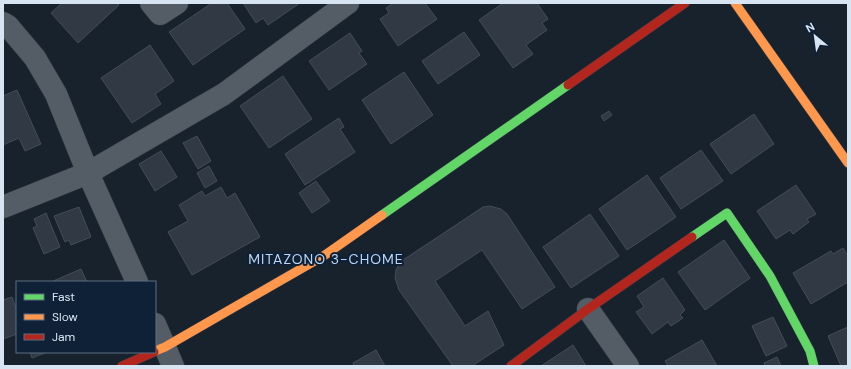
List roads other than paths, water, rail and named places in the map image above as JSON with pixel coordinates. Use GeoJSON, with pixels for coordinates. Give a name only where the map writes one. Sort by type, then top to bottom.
{"type":"FeatureCollection","features":[{"type":"Feature","properties":{"kind":"street"},"geometry":{"type":"LineString","coordinates":[[151,3],[160,14],[177,3]]}},
{"type":"Feature","properties":{"kind":"street"},"geometry":{"type":"LineString","coordinates":[[3,207],[88,173],[224,94],[348,3]]}},
{"type":"Feature","properties":{"kind":"street"},"geometry":{"type":"LineString","coordinates":[[122,366],[162,354],[325,255],[685,3]]}},
{"type":"Feature","properties":{"kind":"street"},"geometry":{"type":"LineString","coordinates":[[735,3],[848,162]]}},
{"type":"Feature","properties":{"kind":"street"},"geometry":{"type":"LineString","coordinates":[[3,23],[8,26],[35,58],[56,94],[88,173],[137,281]]}},
{"type":"Feature","properties":{"kind":"street"},"geometry":{"type":"LineString","coordinates":[[511,366],[588,309],[727,213],[770,276],[810,350],[814,366]]}},
{"type":"Feature","properties":{"kind":"street"},"geometry":{"type":"LineString","coordinates":[[588,309],[628,366]]}},
{"type":"Feature","properties":{"kind":"street"},"geometry":{"type":"LineString","coordinates":[[156,328],[162,354]]}},
{"type":"Feature","properties":{"kind":"district","name":"MITAZONO 3-CHOME"},"geometry":{"type":"Point","coordinates":[326,259]}}]}
